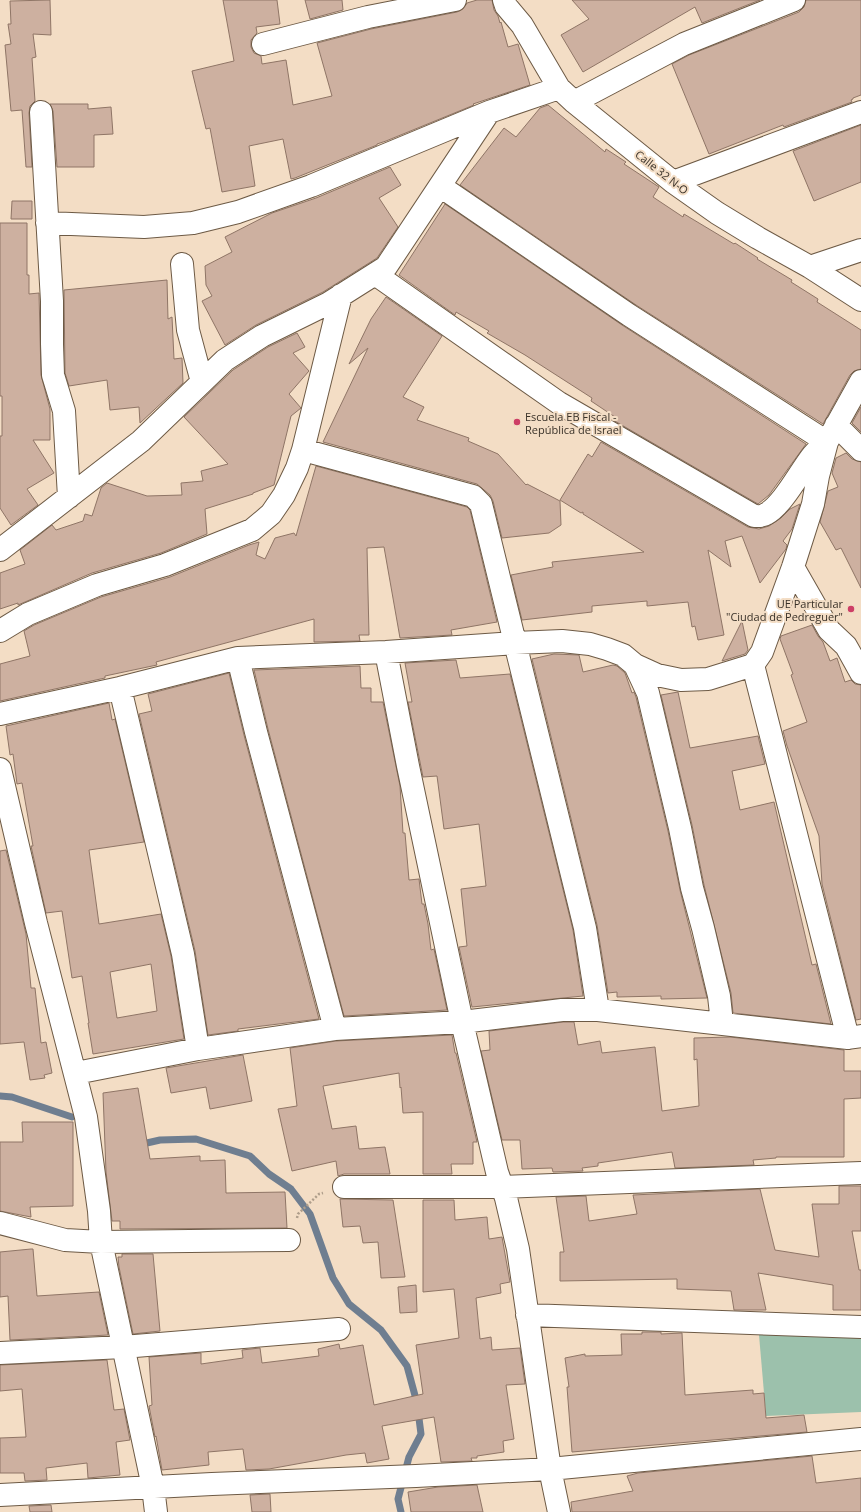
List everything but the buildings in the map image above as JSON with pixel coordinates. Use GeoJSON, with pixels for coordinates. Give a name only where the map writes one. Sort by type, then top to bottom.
{"type":"FeatureCollection","features":[{"type":"Feature","properties":{"kind":"street"},"geometry":{"type":"LineString","coordinates":[[263,44],[366,9],[455,0]]}},
{"type":"Feature","properties":{"kind":"street","name":"Calle 32 N-O"},"geometry":{"type":"LineString","coordinates":[[504,0],[506,6],[522,25],[567,95],[673,182],[717,213],[810,267],[861,300]]}},
{"type":"Feature","properties":{"kind":"street"},"geometry":{"type":"LineString","coordinates":[[47,223],[144,226],[192,223],[238,212],[311,186],[489,112],[567,95],[684,44],[794,0]]}},
{"type":"Feature","properties":{"kind":"street"},"geometry":{"type":"LineString","coordinates":[[41,112],[52,301],[54,375],[64,411],[69,497]]}},
{"type":"Feature","properties":{"kind":"street"},"geometry":{"type":"LineString","coordinates":[[0,550],[141,441],[225,360],[262,336],[329,303],[386,267],[489,112]]}},
{"type":"Feature","properties":{"kind":"street"},"geometry":{"type":"LineString","coordinates":[[673,182],[861,112]]}},
{"type":"Feature","properties":{"kind":"street"},"geometry":{"type":"LineString","coordinates":[[440,186],[629,315],[861,450]]}},
{"type":"Feature","properties":{"kind":"street"},"geometry":{"type":"LineString","coordinates":[[810,267],[861,250]]}},
{"type":"Feature","properties":{"kind":"street"},"geometry":{"type":"LineString","coordinates":[[182,264],[188,330],[202,382]]}},
{"type":"Feature","properties":{"kind":"street"},"geometry":{"type":"LineString","coordinates":[[375,274],[559,403],[754,516],[761,517],[767,514],[780,502],[831,433],[861,380]]}},
{"type":"Feature","properties":{"kind":"street"},"geometry":{"type":"LineString","coordinates":[[0,631],[28,614],[98,585],[165,565],[252,530],[270,514],[284,495],[297,468],[303,450],[341,295]]}},
{"type":"Feature","properties":{"kind":"street"},"geometry":{"type":"LineString","coordinates":[[634,666],[657,675],[681,680],[708,679],[753,666],[762,652],[793,567],[813,504],[818,476],[831,433]]}},
{"type":"Feature","properties":{"kind":"street"},"geometry":{"type":"LineString","coordinates":[[303,450],[472,496],[481,504],[585,928],[598,1010]]}},
{"type":"Feature","properties":{"kind":"street"},"geometry":{"type":"LineString","coordinates":[[793,567],[829,630],[846,646],[861,672]]}},
{"type":"Feature","properties":{"kind":"street"},"geometry":{"type":"LineString","coordinates":[[0,714],[120,688],[238,658],[386,652],[562,641],[590,644],[623,655],[634,666],[648,693],[680,828],[692,888],[716,981],[722,1023]]}},
{"type":"Feature","properties":{"kind":"street"},"geometry":{"type":"LineString","coordinates":[[386,652],[408,766],[462,1022],[518,1249],[550,1469],[559,1512]]}},
{"type":"Feature","properties":{"kind":"street"},"geometry":{"type":"LineString","coordinates":[[238,658],[256,732],[335,1029]]}},
{"type":"Feature","properties":{"kind":"street"},"geometry":{"type":"LineString","coordinates":[[76,1073],[198,1049],[335,1029],[462,1022],[562,1010],[598,1010],[855,1037],[753,666]]}},
{"type":"Feature","properties":{"kind":"street"},"geometry":{"type":"LineString","coordinates":[[120,688],[183,954],[198,1049]]}},
{"type":"Feature","properties":{"kind":"street"},"geometry":{"type":"LineString","coordinates":[[0,769],[36,923],[76,1073],[86,1117],[99,1211],[101,1242],[153,1487],[156,1512]]}},
{"type":"Feature","properties":{"kind":"street"},"geometry":{"type":"LineString","coordinates":[[344,1187],[502,1187],[861,1173]]}},
{"type":"Feature","properties":{"kind":"street"},"geometry":{"type":"LineString","coordinates":[[0,1223],[65,1240],[101,1242],[289,1240]]}},
{"type":"Feature","properties":{"kind":"street"},"geometry":{"type":"LineString","coordinates":[[527,1315],[861,1326]]}},
{"type":"Feature","properties":{"kind":"street"},"geometry":{"type":"LineString","coordinates":[[0,1352],[123,1347],[340,1329]]}},
{"type":"Feature","properties":{"kind":"street"},"geometry":{"type":"LineString","coordinates":[[0,1495],[550,1469],[861,1439]]}},
{"type":"Feature","properties":{"kind":"path"},"geometry":{"type":"LineString","coordinates":[[289,1240],[296,1233],[298,1214],[301,1211],[319,1194],[344,1187]]}},
{"type":"Feature","properties":{"kind":"green space"},"geometry":{"type":"Polygon","coordinates":[[[759,1335],[861,1337],[861,1412],[766,1416],[759,1335]]]}},
{"type":"Feature","properties":{"kind":"waterway"},"geometry":{"type":"LineString","coordinates":[[0,1096],[12,1097],[72,1117]]}},
{"type":"Feature","properties":{"kind":"waterway"},"geometry":{"type":"LineString","coordinates":[[138,1145],[160,1140],[196,1139],[250,1156],[269,1174],[291,1189],[310,1214],[333,1278],[349,1304],[381,1330],[407,1366],[417,1403],[421,1434],[409,1457],[398,1499],[401,1512]]}},
{"type":"Feature","properties":{"kind":"place","name":"Escuela EB Fiscal - República de Israel"},"geometry":{"type":"Point","coordinates":[517,422]}},
{"type":"Feature","properties":{"kind":"place","name":"UE Particular \"Ciudad de Pedreguer\""},"geometry":{"type":"Point","coordinates":[851,609]}}]}
